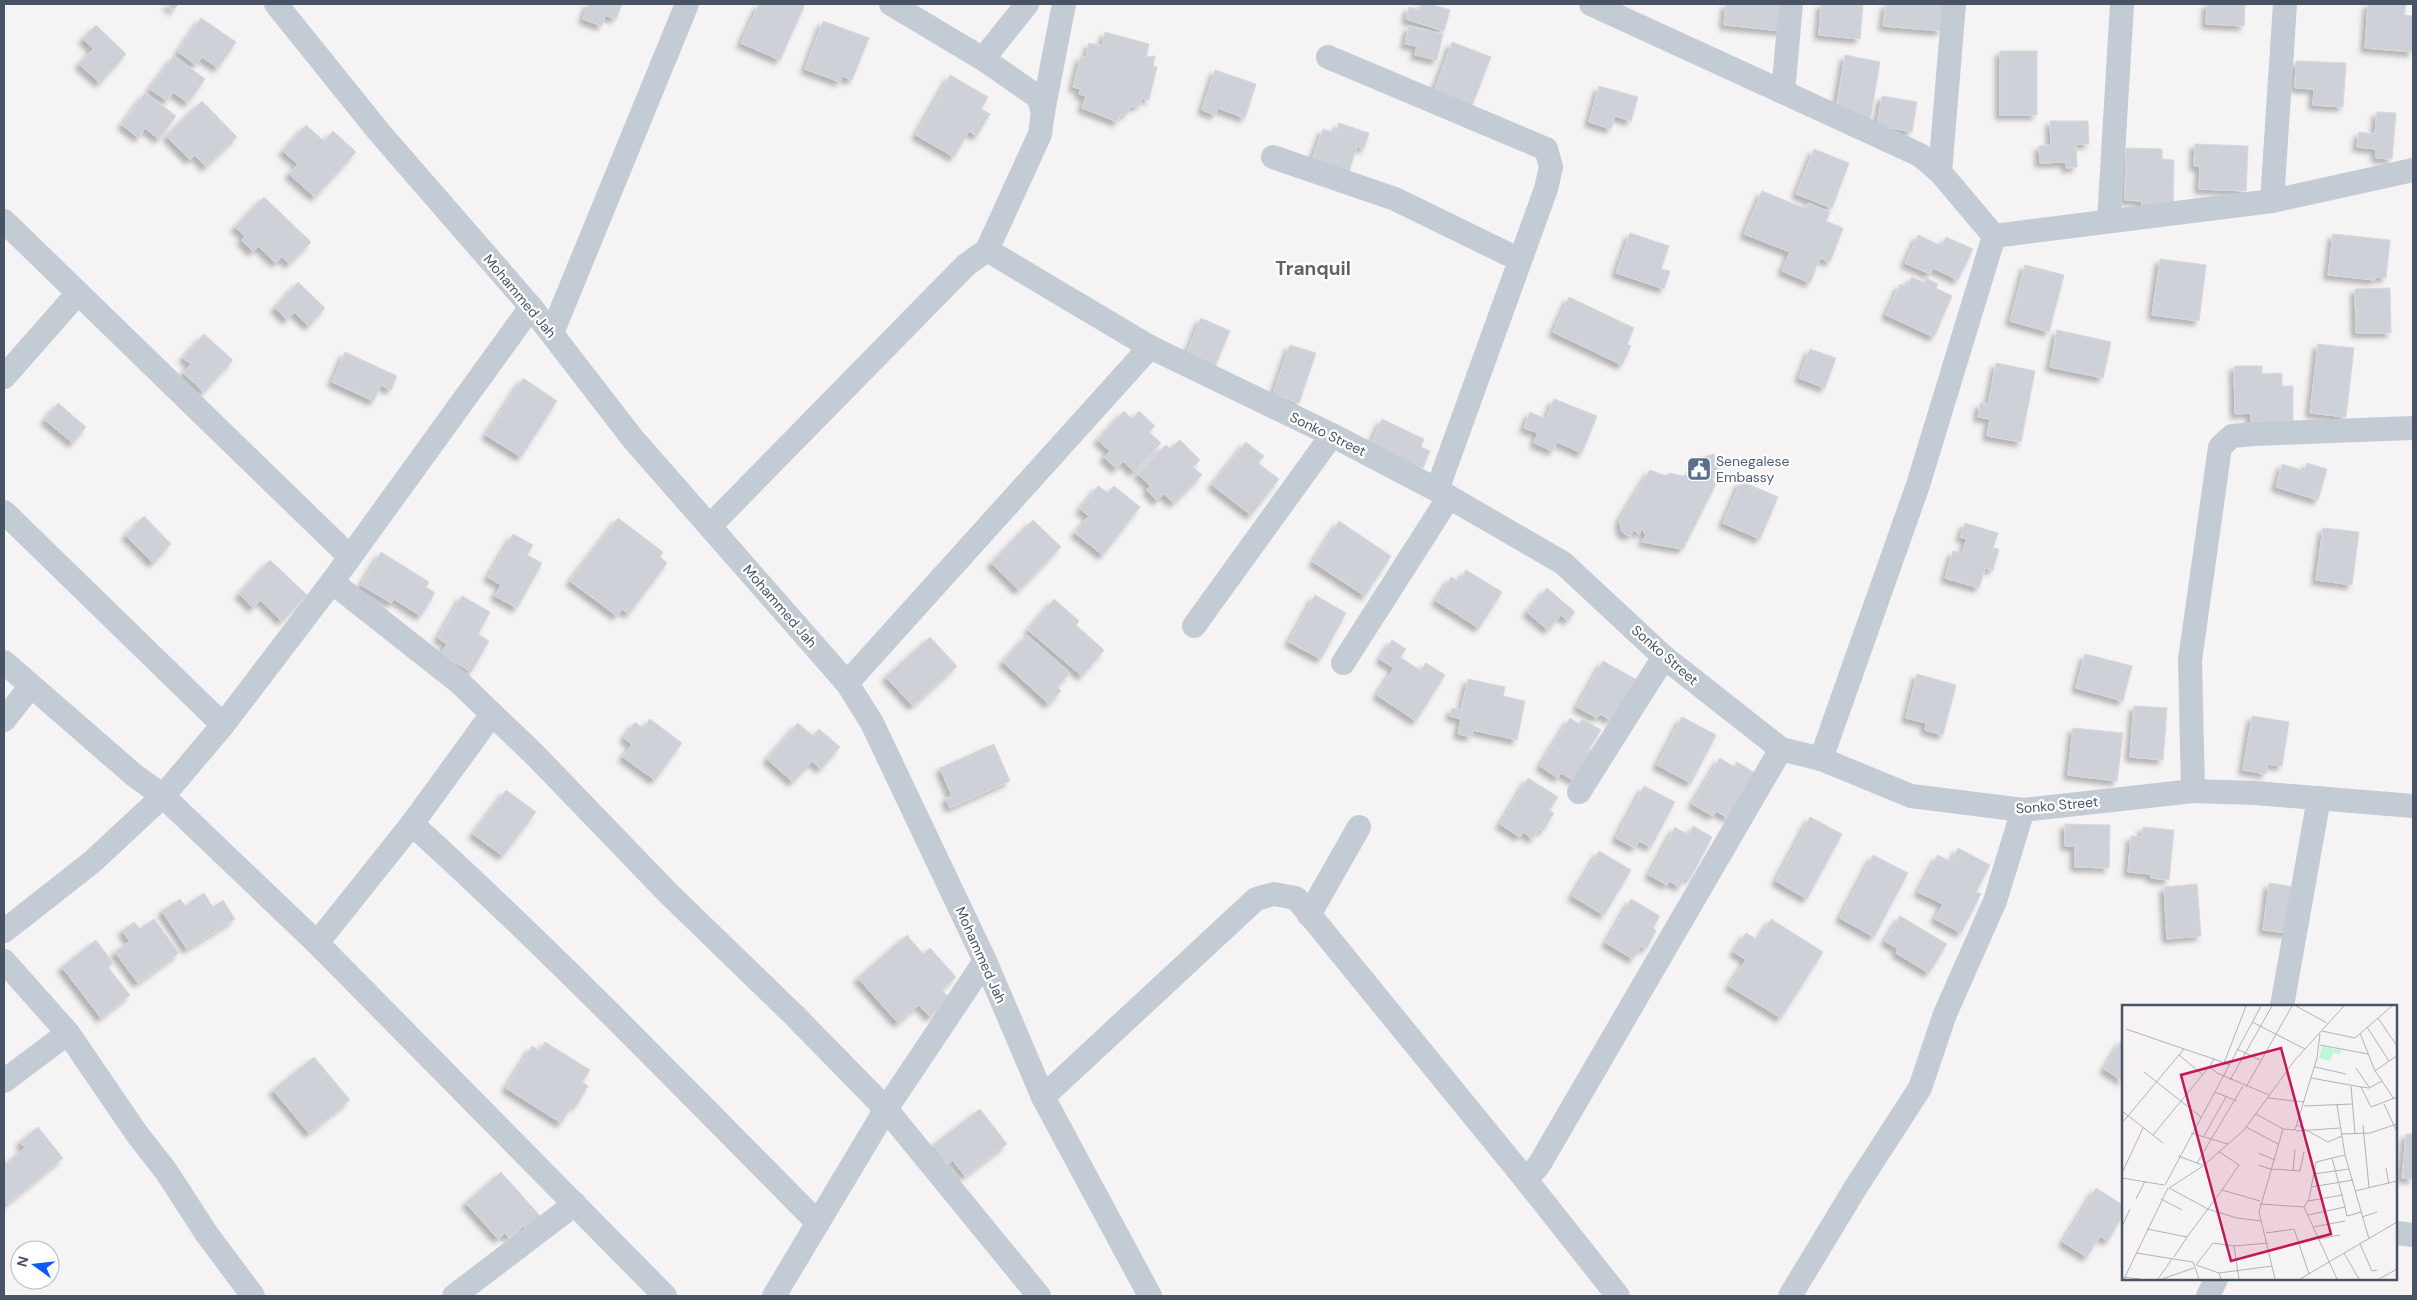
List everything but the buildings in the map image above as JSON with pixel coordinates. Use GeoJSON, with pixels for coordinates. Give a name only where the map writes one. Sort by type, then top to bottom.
{"type":"FeatureCollection","features":[{"type":"Feature","properties":{"kind":"street","name":"Mohammed Jah"},"geometry":{"type":"LineString","coordinates":[[276,4],[379,132],[531,307],[633,439],[846,682],[872,723],[985,961],[1043,1097],[1150,1296]]}},
{"type":"Feature","properties":{"kind":"street"},"geometry":{"type":"LineString","coordinates":[[552,333],[687,4]]}},
{"type":"Feature","properties":{"kind":"street"},"geometry":{"type":"LineString","coordinates":[[891,4],[983,59],[1038,96],[1043,112]]}},
{"type":"Feature","properties":{"kind":"street"},"geometry":{"type":"LineString","coordinates":[[983,59],[1027,4]]}},
{"type":"Feature","properties":{"kind":"street"},"geometry":{"type":"LineString","coordinates":[[710,526],[966,265],[988,250],[1040,134],[1064,4]]}},
{"type":"Feature","properties":{"kind":"street"},"geometry":{"type":"LineString","coordinates":[[1591,4],[1633,12],[1783,92],[1920,155],[1940,172],[1994,236]]}},
{"type":"Feature","properties":{"kind":"street"},"geometry":{"type":"LineString","coordinates":[[1783,92],[1791,4]]}},
{"type":"Feature","properties":{"kind":"street"},"geometry":{"type":"LineString","coordinates":[[1940,172],[1954,4]]}},
{"type":"Feature","properties":{"kind":"street"},"geometry":{"type":"LineString","coordinates":[[2109,221],[2122,4]]}},
{"type":"Feature","properties":{"kind":"street"},"geometry":{"type":"LineString","coordinates":[[2272,201],[2285,4]]}},
{"type":"Feature","properties":{"kind":"street"},"geometry":{"type":"LineString","coordinates":[[1328,57],[1546,149],[1551,167],[1546,189],[1520,260],[1443,493],[1343,664]]}},
{"type":"Feature","properties":{"kind":"street"},"geometry":{"type":"LineString","coordinates":[[1273,157],[1395,199],[1520,260]]}},
{"type":"Feature","properties":{"kind":"street"},"geometry":{"type":"LineString","coordinates":[[1994,236],[2272,201],[2413,170]]}},
{"type":"Feature","properties":{"kind":"street"},"geometry":{"type":"LineString","coordinates":[[4,221],[350,557]]}},
{"type":"Feature","properties":{"kind":"street"},"geometry":{"type":"LineString","coordinates":[[1820,759],[1918,485],[1994,236]]}},
{"type":"Feature","properties":{"kind":"street","name":"Sonko Street"},"geometry":{"type":"LineString","coordinates":[[988,250],[1150,346],[1332,435],[1443,493],[1563,562],[1664,657],[1781,749],[1820,759],[1911,796],[2023,810],[2193,791],[2319,798],[2413,806]]}},
{"type":"Feature","properties":{"kind":"street"},"geometry":{"type":"LineString","coordinates":[[4,377],[78,293]]}},
{"type":"Feature","properties":{"kind":"street"},"geometry":{"type":"LineString","coordinates":[[4,931],[92,862],[163,796],[223,725],[332,582],[531,307]]}},
{"type":"Feature","properties":{"kind":"street"},"geometry":{"type":"LineString","coordinates":[[846,682],[1150,346]]}},
{"type":"Feature","properties":{"kind":"street"},"geometry":{"type":"LineString","coordinates":[[2193,791],[2190,660],[2220,447],[2232,436],[2413,428]]}},
{"type":"Feature","properties":{"kind":"street"},"geometry":{"type":"LineString","coordinates":[[1194,626],[1332,435]]}},
{"type":"Feature","properties":{"kind":"street"},"geometry":{"type":"LineString","coordinates":[[4,512],[223,725]]}},
{"type":"Feature","properties":{"kind":"street"},"geometry":{"type":"LineString","coordinates":[[332,582],[460,683],[536,756],[668,893],[795,1016],[886,1109],[1039,1296]]}},
{"type":"Feature","properties":{"kind":"street"},"geometry":{"type":"LineString","coordinates":[[1579,792],[1664,657]]}},
{"type":"Feature","properties":{"kind":"street"},"geometry":{"type":"LineString","coordinates":[[4,662],[134,775],[163,796],[317,943],[665,1296]]}},
{"type":"Feature","properties":{"kind":"street"},"geometry":{"type":"LineString","coordinates":[[4,720],[31,686]]}},
{"type":"Feature","properties":{"kind":"street"},"geometry":{"type":"LineString","coordinates":[[317,943],[412,824],[492,714]]}},
{"type":"Feature","properties":{"kind":"street"},"geometry":{"type":"LineString","coordinates":[[1526,1180],[1540,1165],[1781,749]]}},
{"type":"Feature","properties":{"kind":"street"},"geometry":{"type":"LineString","coordinates":[[2282,1005],[2319,798]]}},
{"type":"Feature","properties":{"kind":"street"},"geometry":{"type":"LineString","coordinates":[[1790,1296],[1856,1187],[1920,1088],[1945,1014],[1996,901],[2023,810]]}},
{"type":"Feature","properties":{"kind":"street"},"geometry":{"type":"LineString","coordinates":[[412,824],[507,910],[607,1008],[818,1223]]}},
{"type":"Feature","properties":{"kind":"street"},"geometry":{"type":"LineString","coordinates":[[1309,915],[1359,827]]}},
{"type":"Feature","properties":{"kind":"street"},"geometry":{"type":"LineString","coordinates":[[1043,1097],[1256,899],[1274,894],[1296,898],[1618,1296]]}},
{"type":"Feature","properties":{"kind":"street"},"geometry":{"type":"LineString","coordinates":[[4,961],[68,1033],[137,1134],[166,1171],[206,1233],[253,1296]]}},
{"type":"Feature","properties":{"kind":"street"},"geometry":{"type":"LineString","coordinates":[[774,1296],[886,1109],[985,961]]}},
{"type":"Feature","properties":{"kind":"street"},"geometry":{"type":"LineString","coordinates":[[4,1080],[68,1033]]}},
{"type":"Feature","properties":{"kind":"street"},"geometry":{"type":"LineString","coordinates":[[454,1296],[575,1204]]}},
{"type":"Feature","properties":{"kind":"street"},"geometry":{"type":"LineString","coordinates":[[2397,1233],[2413,1235]]}},
{"type":"Feature","properties":{"kind":"street"},"geometry":{"type":"LineString","coordinates":[[2208,1296],[2216,1280]]}},
{"type":"Feature","properties":{"kind":"place","name":"Senegalese Embassy"},"geometry":{"type":"Point","coordinates":[1699,469]}},
{"type":"Feature","properties":{"kind":"district","name":"Tranquil"},"geometry":{"type":"Point","coordinates":[1313,268]}}]}
